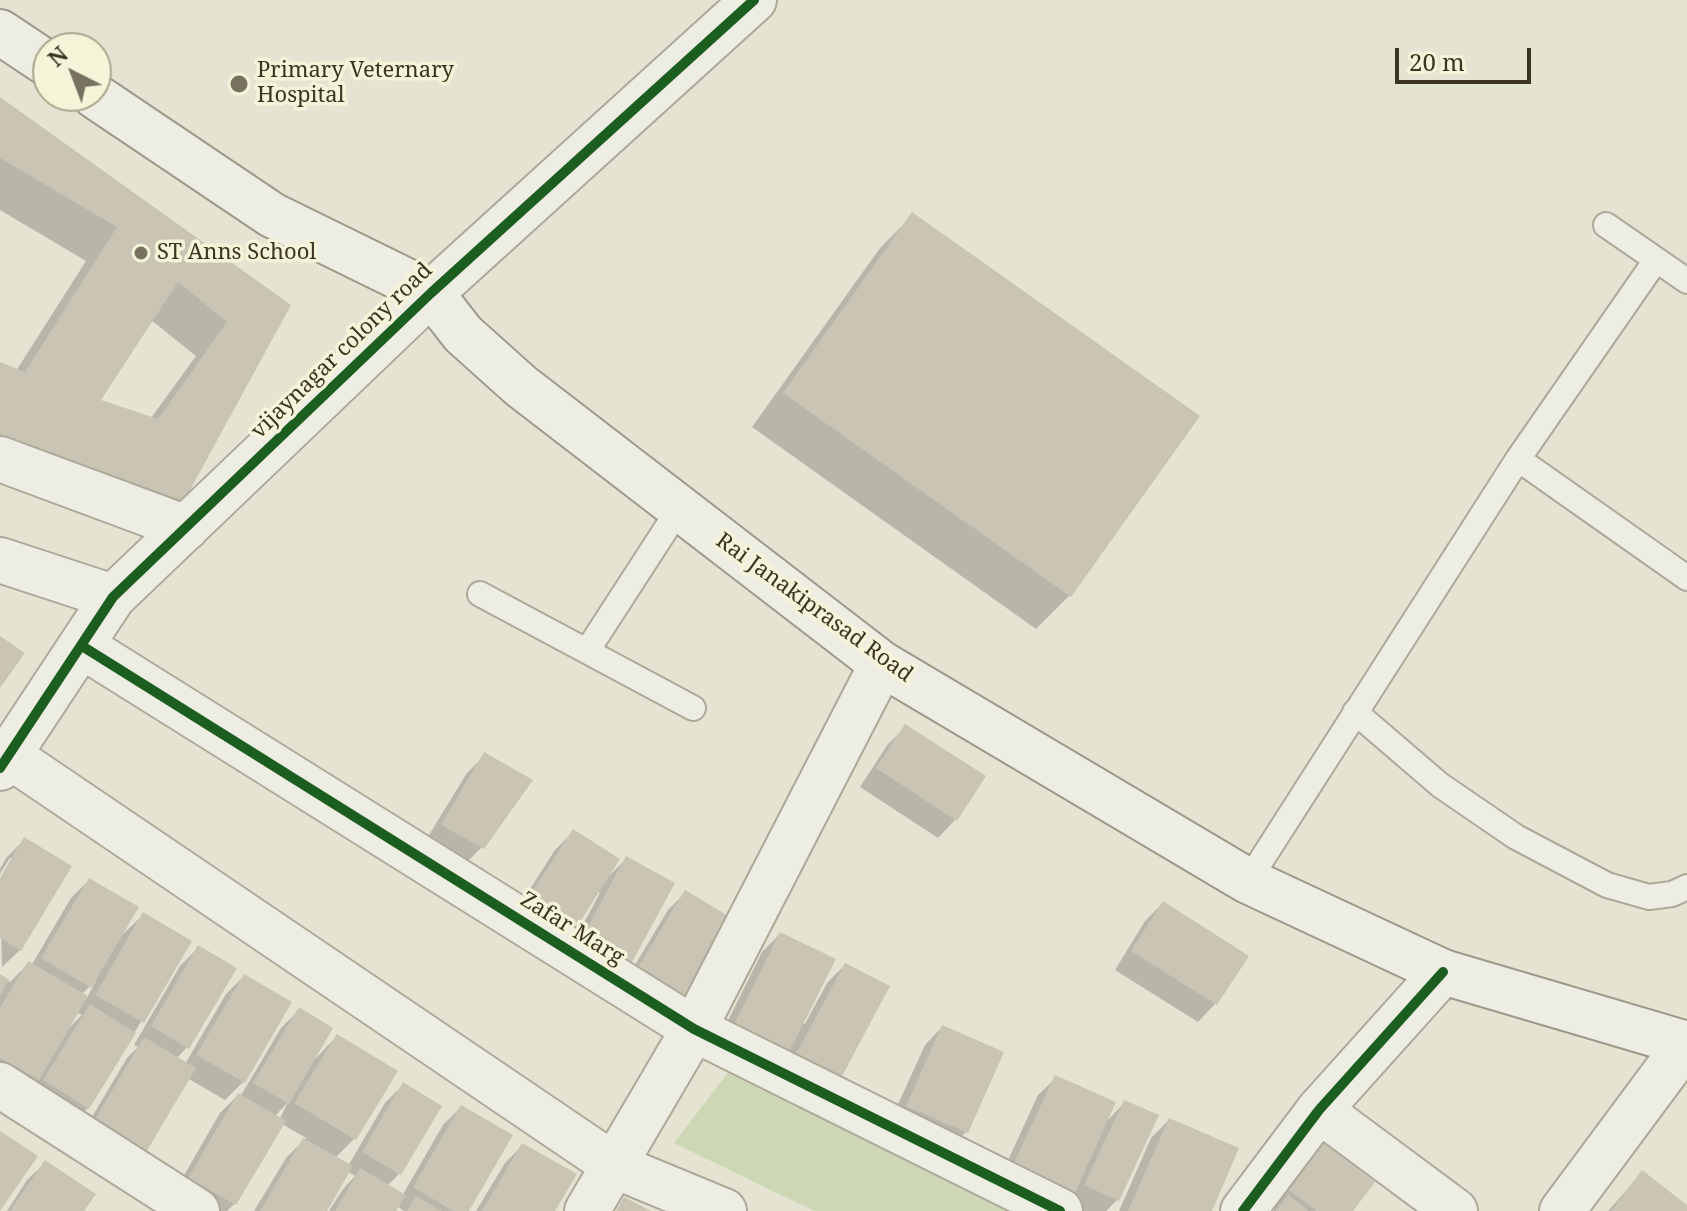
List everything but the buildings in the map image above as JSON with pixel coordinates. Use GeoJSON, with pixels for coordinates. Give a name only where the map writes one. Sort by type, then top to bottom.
{"type":"FeatureCollection","features":[{"type":"Feature","properties":{"kind":"street","name":"vijaynagar colony road"},"geometry":{"type":"LineString","coordinates":[[4,762],[113,597],[431,293],[754,0]]}},
{"type":"Feature","properties":{"kind":"street"},"geometry":{"type":"LineString","coordinates":[[0,32],[32,53]]}},
{"type":"Feature","properties":{"kind":"street","name":"Rai Janakiprasad Road"},"geometry":{"type":"LineString","coordinates":[[112,107],[272,215],[431,293],[463,334],[521,386],[882,664],[1248,881],[1443,972],[1687,1044]]}},
{"type":"Feature","properties":{"kind":"street"},"geometry":{"type":"LineString","coordinates":[[0,459],[186,528]]}},
{"type":"Feature","properties":{"kind":"street"},"geometry":{"type":"LineString","coordinates":[[0,560],[113,597]]}},
{"type":"Feature","properties":{"kind":"street","name":"Zafar Marg"},"geometry":{"type":"LineString","coordinates":[[82,646],[694,1029],[1060,1211]]}},
{"type":"Feature","properties":{"kind":"street"},"geometry":{"type":"LineString","coordinates":[[587,1211],[694,1029],[882,664]]}},
{"type":"Feature","properties":{"kind":"street"},"geometry":{"type":"LineString","coordinates":[[4,762],[615,1166],[724,1211]]}},
{"type":"Feature","properties":{"kind":"street"},"geometry":{"type":"LineString","coordinates":[[1243,1211],[1319,1110],[1443,972]]}},
{"type":"Feature","properties":{"kind":"street"},"geometry":{"type":"LineString","coordinates":[[1562,1211],[1687,1044]]}},
{"type":"Feature","properties":{"kind":"street"},"geometry":{"type":"LineString","coordinates":[[0,1085],[197,1211]]}},
{"type":"Feature","properties":{"kind":"street"},"geometry":{"type":"LineString","coordinates":[[1319,1110],[1455,1211]]}},
{"type":"Feature","properties":{"kind":"lane"},"geometry":{"type":"LineString","coordinates":[[1606,225],[1687,281]]}},
{"type":"Feature","properties":{"kind":"lane"},"geometry":{"type":"LineString","coordinates":[[1248,881],[1518,459],[1656,260]]}},
{"type":"Feature","properties":{"kind":"lane"},"geometry":{"type":"LineString","coordinates":[[1518,459],[1687,578]]}},
{"type":"Feature","properties":{"kind":"lane"},"geometry":{"type":"LineString","coordinates":[[587,651],[679,509]]}},
{"type":"Feature","properties":{"kind":"lane"},"geometry":{"type":"LineString","coordinates":[[480,594],[693,708]]}},
{"type":"Feature","properties":{"kind":"lane"},"geometry":{"type":"LineString","coordinates":[[1355,712],[1440,785],[1516,837],[1607,885],[1649,897],[1672,894],[1687,887]]}},
{"type":"Feature","properties":{"kind":"green space"},"geometry":{"type":"Polygon","coordinates":[[[733,1066],[1013,1211],[814,1211],[674,1143],[733,1066]]]}},
{"type":"Feature","properties":{"kind":"cycle path"},"geometry":{"type":"LineString","coordinates":[[0,768],[113,597],[431,293],[754,0]]}},
{"type":"Feature","properties":{"kind":"cycle path"},"geometry":{"type":"LineString","coordinates":[[82,646],[694,1029],[1060,1211]]}},
{"type":"Feature","properties":{"kind":"cycle path"},"geometry":{"type":"LineString","coordinates":[[1243,1211],[1319,1110],[1443,972]]}},
{"type":"Feature","properties":{"kind":"place","name":"Primary Veternary Hospital"},"geometry":{"type":"Point","coordinates":[239,84]}},
{"type":"Feature","properties":{"kind":"place","name":"ST Anns School"},"geometry":{"type":"Point","coordinates":[141,253]}}]}
